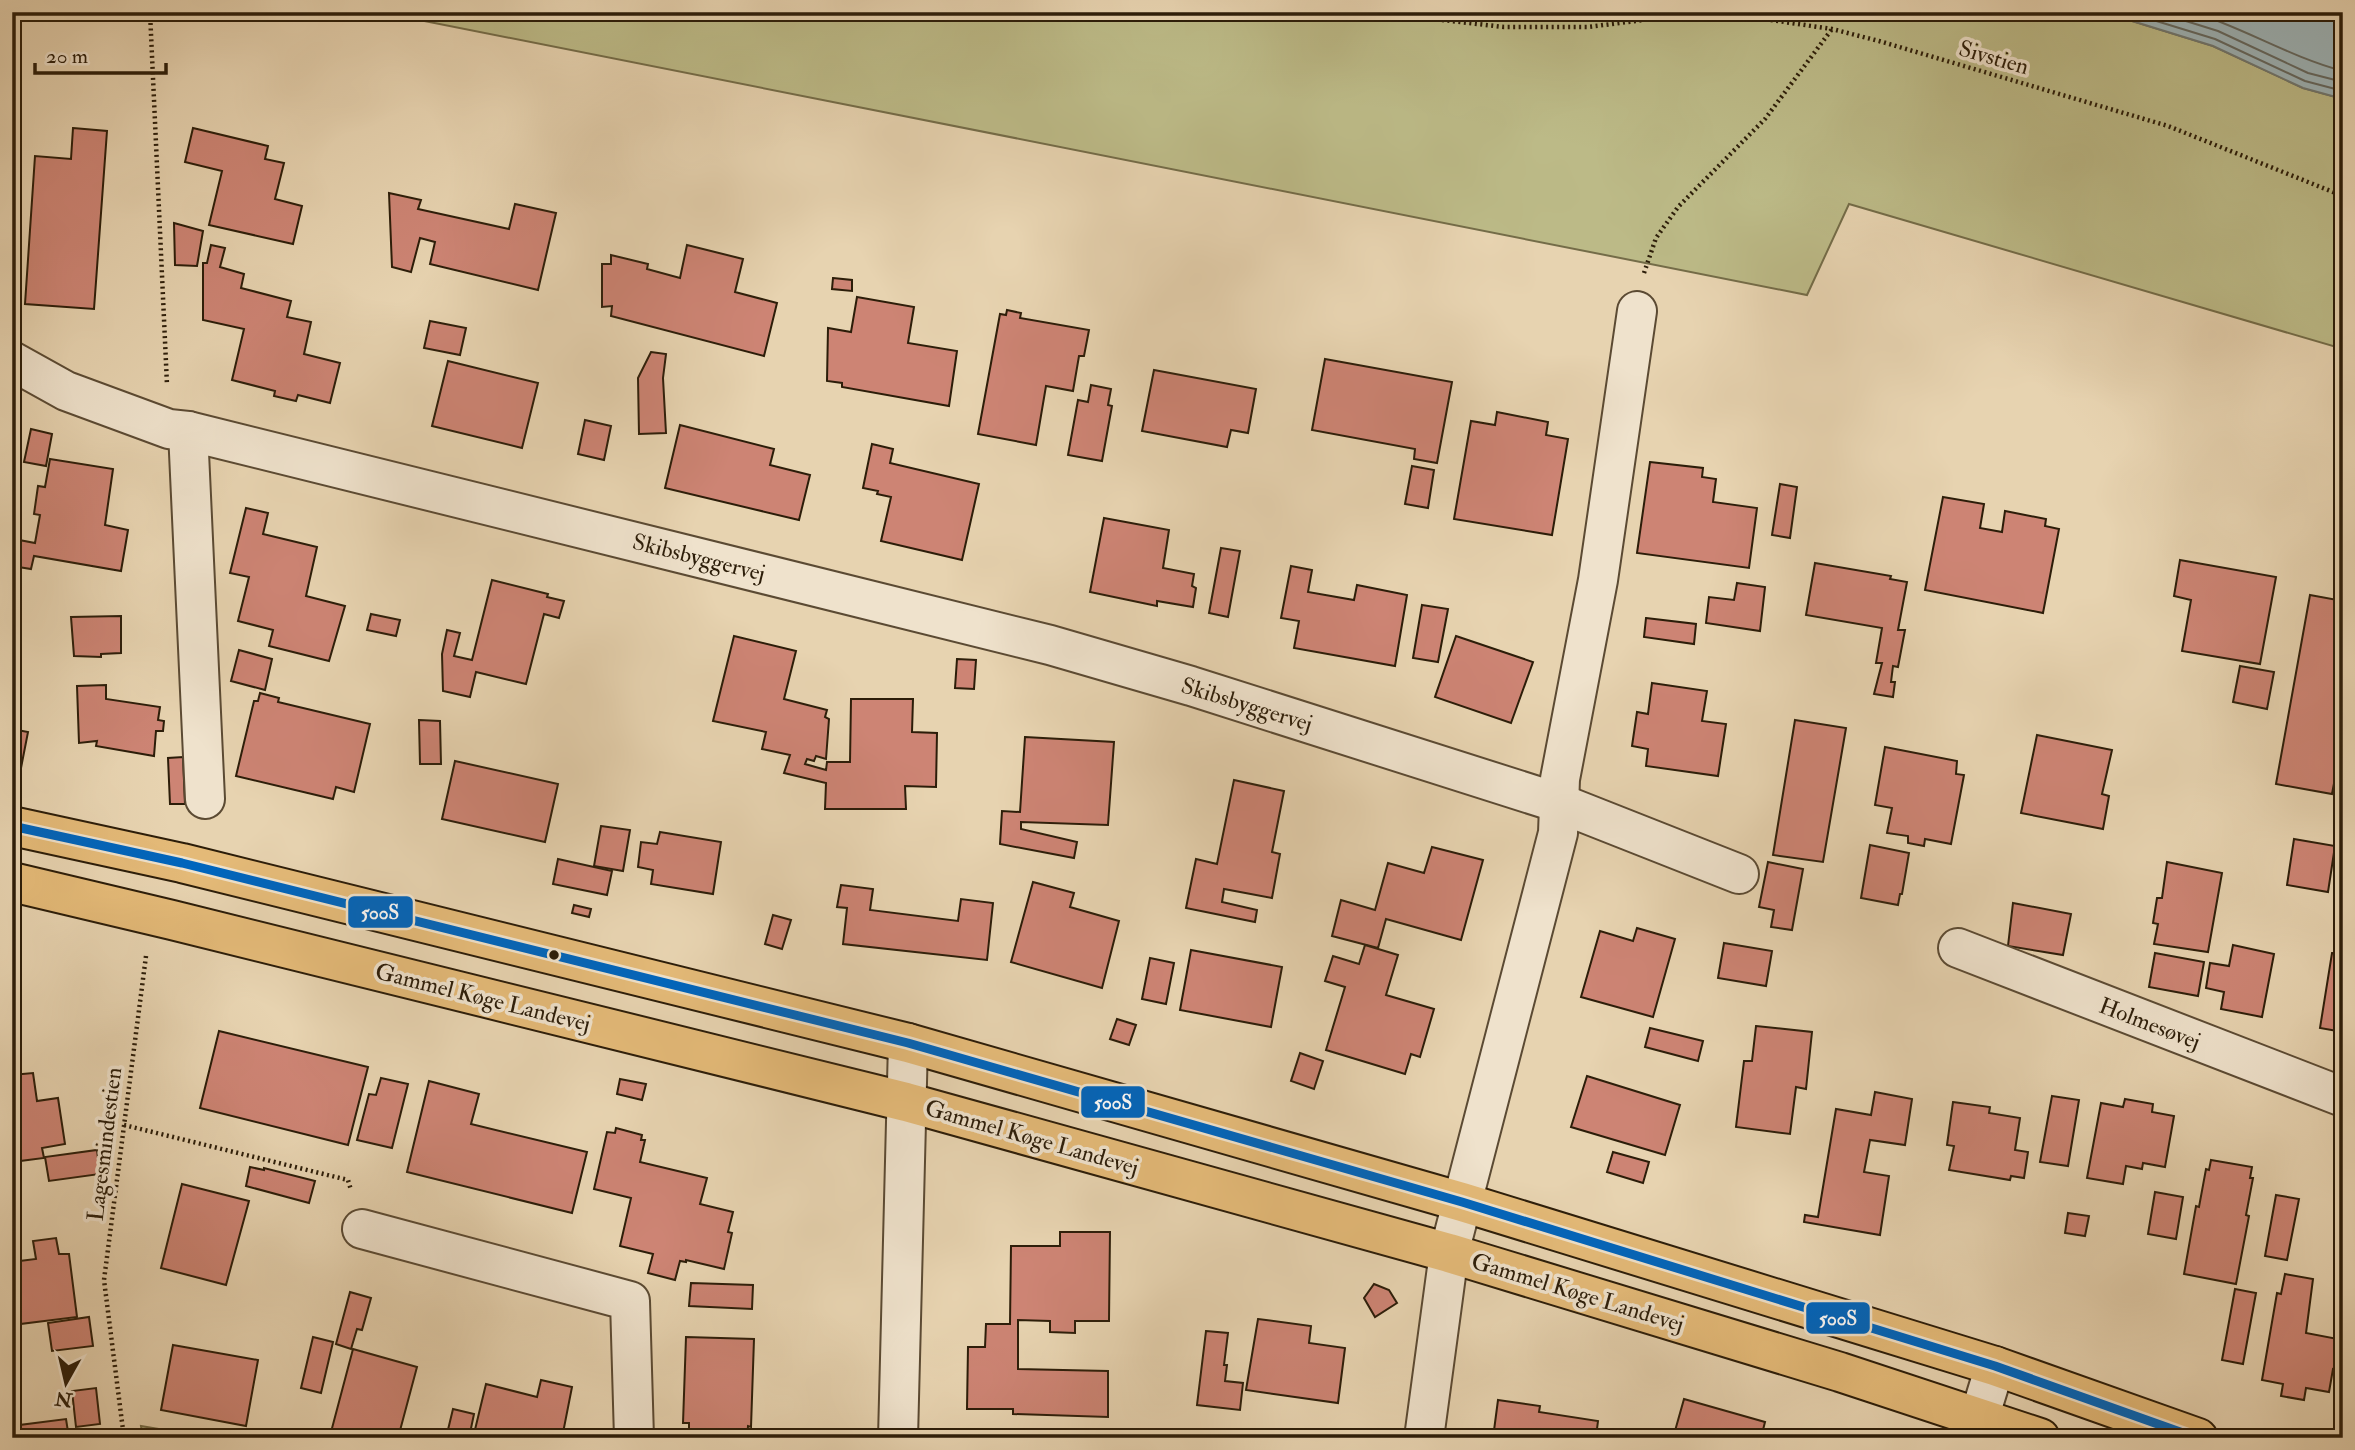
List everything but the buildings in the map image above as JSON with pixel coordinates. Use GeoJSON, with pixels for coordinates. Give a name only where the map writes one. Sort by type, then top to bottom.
{"type":"FeatureCollection","features":[{"type":"Feature","properties":{"kind":"main road"},"geometry":{"type":"LineString","coordinates":[[12,826],[182,863],[908,1043],[1462,1202],[1995,1366],[2198,1438]]}},
{"type":"Feature","properties":{"kind":"main road","name":"Gammel Køge Landevej"},"geometry":{"type":"LineString","coordinates":[[12,882],[906,1102],[1449,1253],[1976,1427],[2040,1438]]}},
{"type":"Feature","properties":{"kind":"street"},"geometry":{"type":"LineString","coordinates":[[1424,1438],[1449,1253],[1558,833],[1560,779],[1598,580],[1637,311]]}},
{"type":"Feature","properties":{"kind":"street","name":"Skibsbyggervej"},"geometry":{"type":"LineString","coordinates":[[12,361],[66,391],[179,430],[1050,645],[1191,685],[1559,803],[1739,874]]}},
{"type":"Feature","properties":{"kind":"street"},"geometry":{"type":"LineString","coordinates":[[179,430],[205,799]]}},
{"type":"Feature","properties":{"kind":"street","name":"Holmesøvej"},"geometry":{"type":"LineString","coordinates":[[1958,948],[2343,1097]]}},
{"type":"Feature","properties":{"kind":"street"},"geometry":{"type":"LineString","coordinates":[[898,1438],[908,1043]]}},
{"type":"Feature","properties":{"kind":"street"},"geometry":{"type":"LineString","coordinates":[[362,1229],[630,1301],[634,1438]]}},
{"type":"Feature","properties":{"kind":"street"},"geometry":{"type":"LineString","coordinates":[[1976,1427],[1995,1366]]}},
{"type":"Feature","properties":{"kind":"path"},"geometry":{"type":"LineString","coordinates":[[150,12],[179,430]]}},
{"type":"Feature","properties":{"kind":"path","name":"Sivstien"},"geometry":{"type":"LineString","coordinates":[[1371,12],[1504,27],[1588,27],[1675,16],[1763,19],[1832,29],[2168,126],[2343,196]]}},
{"type":"Feature","properties":{"kind":"path"},"geometry":{"type":"LineString","coordinates":[[1637,311],[1640,282],[1656,237],[1678,207],[1765,119],[1832,29]]}},
{"type":"Feature","properties":{"kind":"path","name":"Lagesmindestien"},"geometry":{"type":"LineString","coordinates":[[124,1438],[104,1280],[146,956],[172,920]]}},
{"type":"Feature","properties":{"kind":"path"},"geometry":{"type":"LineString","coordinates":[[124,1125],[348,1180],[362,1229]]}},
{"type":"Feature","properties":{"kind":"shaded area"},"geometry":{"type":"Polygon","coordinates":[[[379,12],[2103,12],[2213,46],[2303,88],[2343,99],[2343,349],[1849,204],[1807,295],[379,12]]]}},
{"type":"Feature","properties":{"kind":"shaded area"},"geometry":{"type":"Polygon","coordinates":[[[141,1426],[212,1438],[143,1438],[141,1426]]]}},
{"type":"Feature","properties":{"kind":"water"},"geometry":{"type":"Polygon","coordinates":[[[2103,12],[2343,12],[2343,99],[2303,88],[2213,46],[2103,12]]]}},
{"type":"Feature","properties":{"kind":"transit line","name":"500S"},"geometry":{"type":"LineString","coordinates":[[12,826],[182,863],[908,1043],[1462,1202],[1995,1366],[2197,1438]]}}]}
